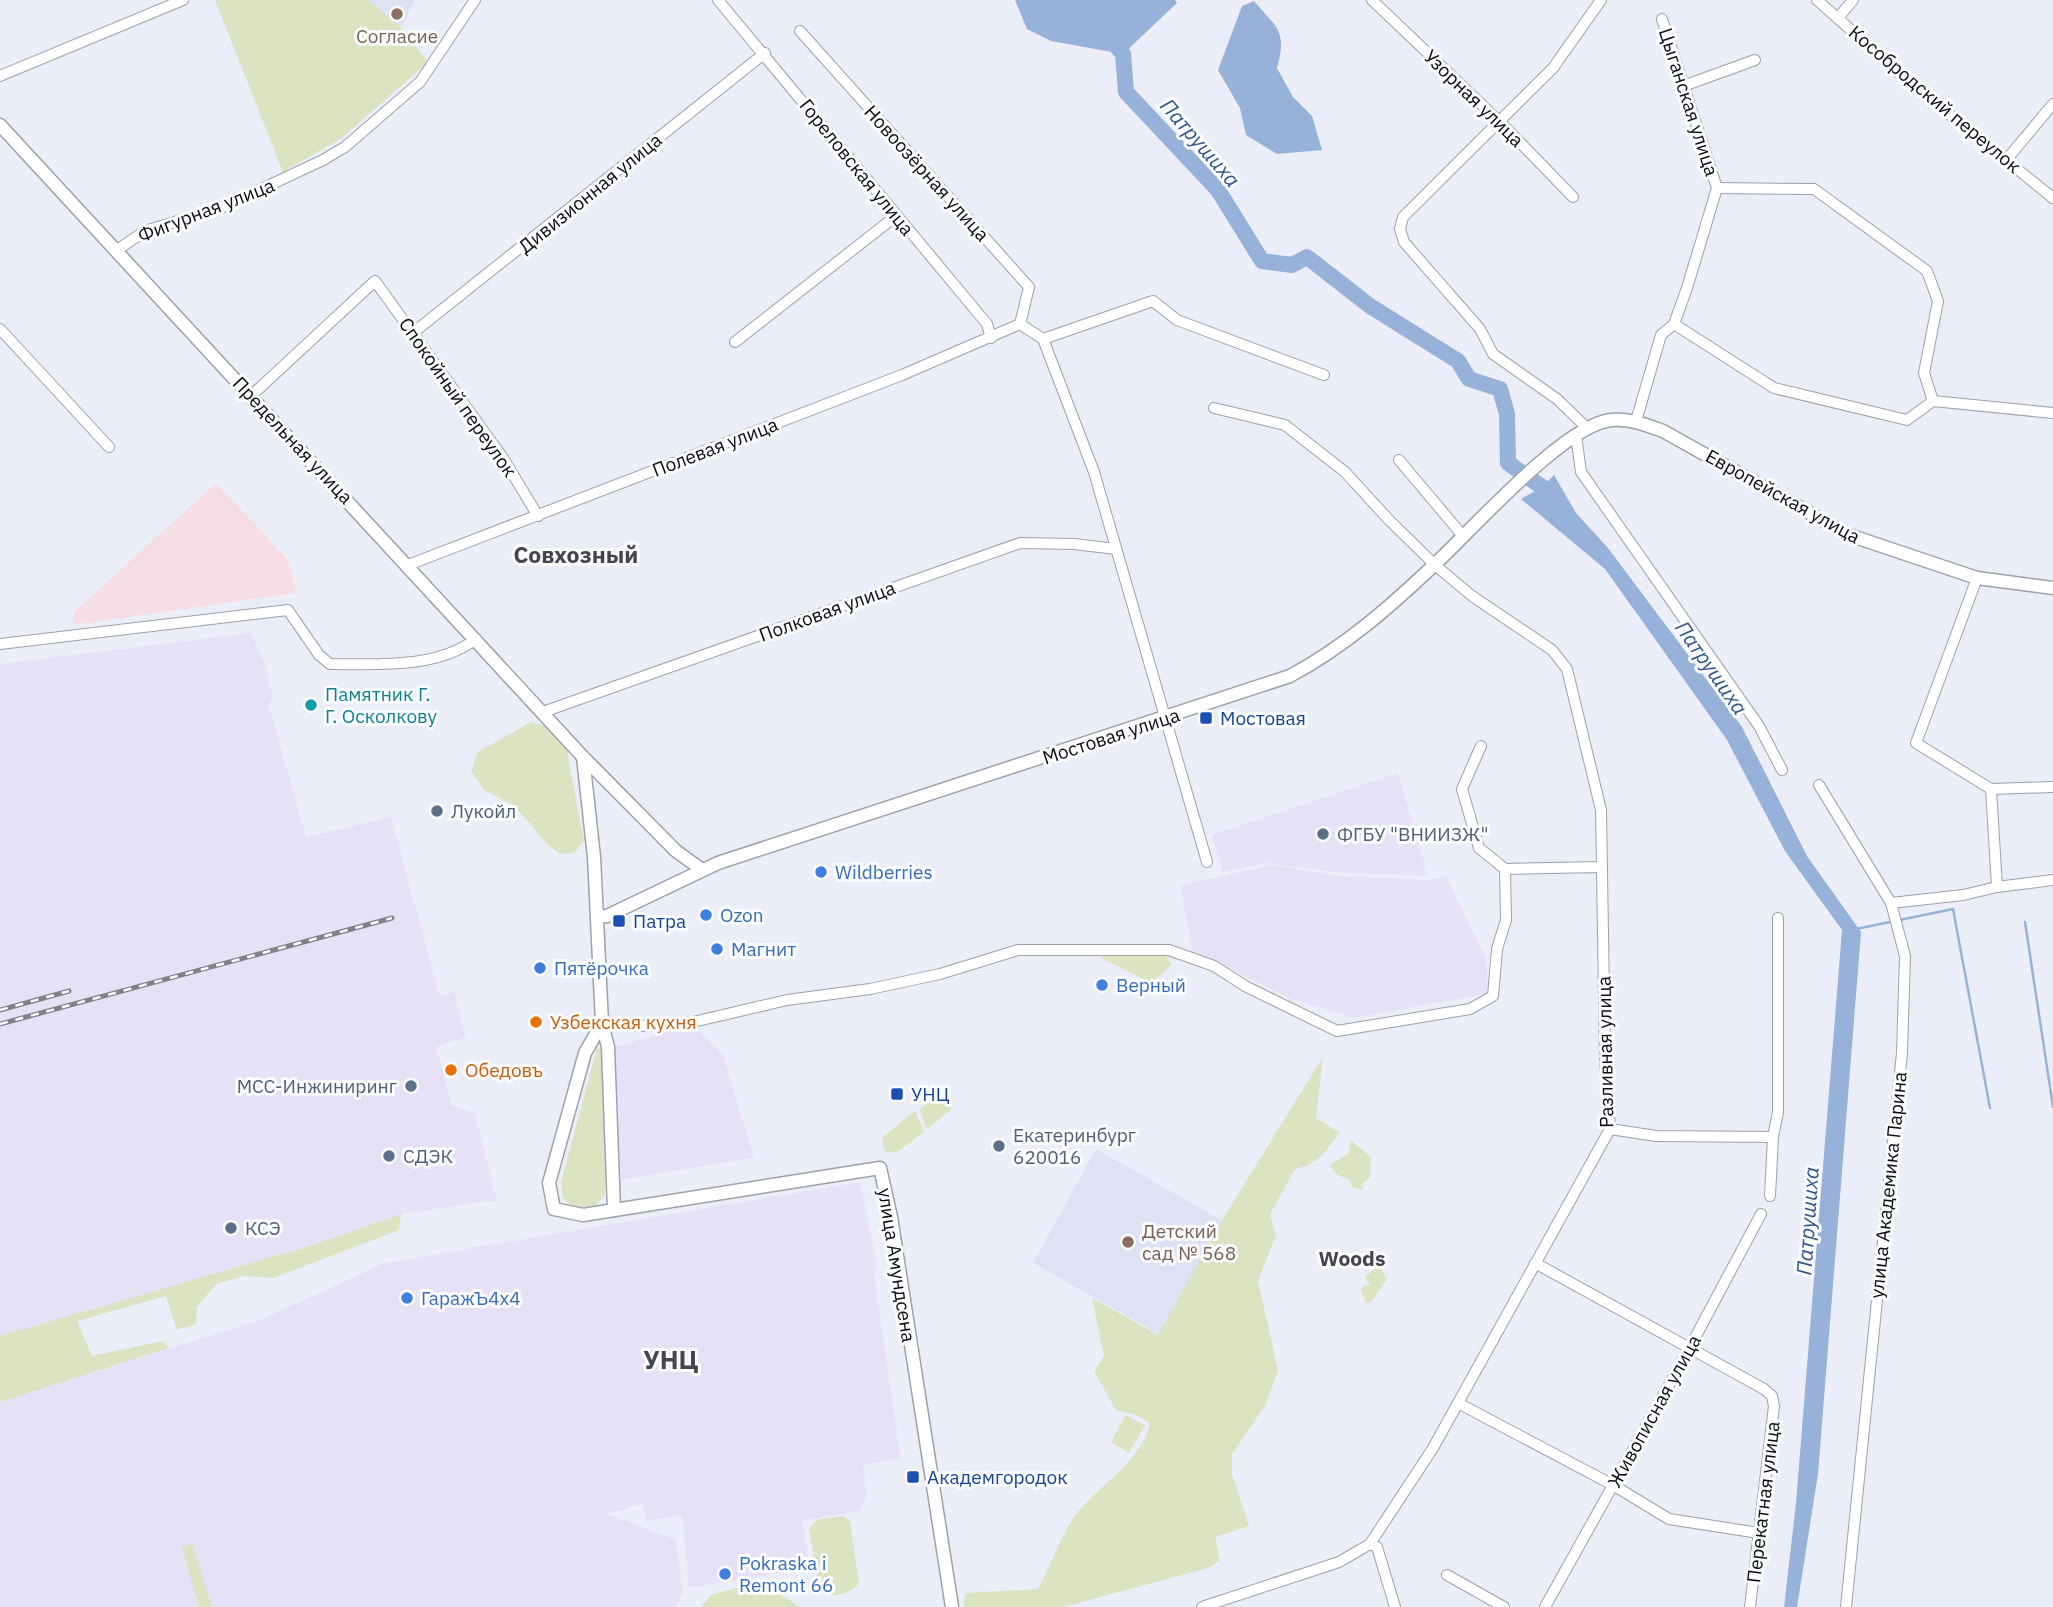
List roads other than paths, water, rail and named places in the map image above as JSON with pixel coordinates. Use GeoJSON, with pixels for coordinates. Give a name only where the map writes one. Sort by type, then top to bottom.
{"type":"FeatureCollection","features":[{"type":"Feature","properties":{"kind":"street"},"geometry":{"type":"LineString","coordinates":[[0,76],[183,0]]}},
{"type":"Feature","properties":{"kind":"street","name":"Фигурная улица"},"geometry":{"type":"LineString","coordinates":[[117,250],[145,231],[223,208],[345,147],[420,82],[475,0]]}},
{"type":"Feature","properties":{"kind":"street","name":"Гореловская улица"},"geometry":{"type":"LineString","coordinates":[[718,0],[765,53],[987,324],[991,338]]}},
{"type":"Feature","properties":{"kind":"street","name":"Узорная улица"},"geometry":{"type":"LineString","coordinates":[[1373,0],[1501,123],[1573,197]]}},
{"type":"Feature","properties":{"kind":"street"},"geometry":{"type":"LineString","coordinates":[[1601,0],[1553,68],[1501,123],[1403,217],[1400,229],[1404,242],[1480,329],[1493,354],[1557,399],[1582,432],[1581,472],[1759,726],[1782,770]]}},
{"type":"Feature","properties":{"kind":"street","name":"Кособродский переулок"},"geometry":{"type":"LineString","coordinates":[[1817,0],[1913,85],[2053,198]]}},
{"type":"Feature","properties":{"kind":"street"},"geometry":{"type":"LineString","coordinates":[[1838,18],[1853,0]]}},
{"type":"Feature","properties":{"kind":"street","name":"Цыганская улица"},"geometry":{"type":"LineString","coordinates":[[1636,421],[1661,335],[1674,324],[1717,188],[1686,85],[1662,19]]}},
{"type":"Feature","properties":{"kind":"street","name":"Новоозёрная улица"},"geometry":{"type":"LineString","coordinates":[[800,31],[1029,287],[1020,324]]}},
{"type":"Feature","properties":{"kind":"street","name":"Дивизионная улица"},"geometry":{"type":"LineString","coordinates":[[414,332],[765,53]]}},
{"type":"Feature","properties":{"kind":"street"},"geometry":{"type":"LineString","coordinates":[[1686,85],[1755,60]]}},
{"type":"Feature","properties":{"kind":"street"},"geometry":{"type":"LineString","coordinates":[[2007,159],[2053,104]]}},
{"type":"Feature","properties":{"kind":"street","name":"Предельная улица"},"geometry":{"type":"LineString","coordinates":[[0,125],[252,395],[583,757],[676,851],[701,869]]}},
{"type":"Feature","properties":{"kind":"street"},"geometry":{"type":"LineString","coordinates":[[1717,188],[1814,189],[1927,271],[1938,301],[1924,373],[1933,401]]}},
{"type":"Feature","properties":{"kind":"street"},"geometry":{"type":"LineString","coordinates":[[735,342],[896,216]]}},
{"type":"Feature","properties":{"kind":"street","name":"Спокойный переулок"},"geometry":{"type":"LineString","coordinates":[[252,395],[374,281],[414,332],[503,458],[538,516]]}},
{"type":"Feature","properties":{"kind":"street"},"geometry":{"type":"LineString","coordinates":[[1043,339],[1153,301],[1177,320],[1324,375]]}},
{"type":"Feature","properties":{"kind":"street"},"geometry":{"type":"LineString","coordinates":[[1020,324],[1043,339],[1094,472],[1208,862]]}},
{"type":"Feature","properties":{"kind":"street","name":"Полевая улица"},"geometry":{"type":"LineString","coordinates":[[408,565],[991,338],[1020,324]]}},
{"type":"Feature","properties":{"kind":"street"},"geometry":{"type":"LineString","coordinates":[[1674,324],[1774,388],[1907,420],[1933,401],[2053,413]]}},
{"type":"Feature","properties":{"kind":"street"},"geometry":{"type":"LineString","coordinates":[[0,329],[109,447]]}},
{"type":"Feature","properties":{"kind":"street","name":"Разливная улица"},"geometry":{"type":"LineString","coordinates":[[1202,1607],[1339,1562],[1370,1544],[1433,1448],[1610,1129],[1605,1059],[1601,810],[1567,669],[1552,650],[1472,596],[1435,565],[1388,520],[1345,472],[1285,425],[1214,408]]}},
{"type":"Feature","properties":{"kind":"street","name":"Европейская улица"},"geometry":{"type":"LineString","coordinates":[[1562,445],[1582,432],[1610,420],[1636,421],[1695,448],[1849,535],[1977,578],[2053,588]]}},
{"type":"Feature","properties":{"kind":"street","name":"Мостовая улица"},"geometry":{"type":"LineString","coordinates":[[597,917],[607,916],[701,869],[1290,676],[1328,656],[1435,565],[1562,445]]}},
{"type":"Feature","properties":{"kind":"street"},"geometry":{"type":"LineString","coordinates":[[1399,460],[1463,536]]}},
{"type":"Feature","properties":{"kind":"street","name":"Полковая улица"},"geometry":{"type":"LineString","coordinates":[[543,712],[1020,544],[1074,544],[1116,549]]}},
{"type":"Feature","properties":{"kind":"street"},"geometry":{"type":"LineString","coordinates":[[1977,578],[1916,743],[1992,789],[2053,786]]}},
{"type":"Feature","properties":{"kind":"street"},"geometry":{"type":"LineString","coordinates":[[0,644],[288,610],[318,655],[330,664],[427,661],[465,647],[476,639]]}},
{"type":"Feature","properties":{"kind":"street"},"geometry":{"type":"LineString","coordinates":[[1481,746],[1462,789],[1479,848],[1505,869],[1602,866]]}},
{"type":"Feature","properties":{"kind":"street"},"geometry":{"type":"LineString","coordinates":[[583,757],[597,917],[602,1023],[608,1047],[614,1210]]}},
{"type":"Feature","properties":{"kind":"street","name":"улица Академика Парина"},"geometry":{"type":"LineString","coordinates":[[1819,785],[1891,903],[1905,956],[1902,1054],[1846,1607]]}},
{"type":"Feature","properties":{"kind":"street"},"geometry":{"type":"LineString","coordinates":[[1992,789],[1997,887]]}},
{"type":"Feature","properties":{"kind":"street"},"geometry":{"type":"LineString","coordinates":[[602,1023],[642,1026],[693,1022],[787,1000],[893,984],[1018,950],[1169,950],[1214,966],[1256,992],[1337,1031],[1443,1014],[1470,1009],[1493,996],[1497,949],[1506,920],[1505,869]]}},
{"type":"Feature","properties":{"kind":"street"},"geometry":{"type":"LineString","coordinates":[[1891,903],[1963,895],[1997,887],[2053,880]]}},
{"type":"Feature","properties":{"kind":"street"},"geometry":{"type":"LineString","coordinates":[[1770,1196],[1773,1137],[1778,1112],[1777,918]]}},
{"type":"Feature","properties":{"kind":"street","name":"улица Амундсена"},"geometry":{"type":"LineString","coordinates":[[602,1023],[585,1053],[549,1183],[554,1209],[583,1215],[880,1168],[891,1217],[952,1607]]}},
{"type":"Feature","properties":{"kind":"street"},"geometry":{"type":"LineString","coordinates":[[1610,1129],[1656,1136],[1773,1137]]}},
{"type":"Feature","properties":{"kind":"street","name":"Живописная улица"},"geometry":{"type":"LineString","coordinates":[[1545,1607],[1761,1214]]}},
{"type":"Feature","properties":{"kind":"street"},"geometry":{"type":"LineString","coordinates":[[1535,1263],[1689,1349]]}},
{"type":"Feature","properties":{"kind":"street","name":"Перекатная улица"},"geometry":{"type":"LineString","coordinates":[[1689,1349],[1764,1389],[1772,1396],[1774,1406],[1750,1607]]}},
{"type":"Feature","properties":{"kind":"street"},"geometry":{"type":"LineString","coordinates":[[1458,1403],[1613,1485],[1668,1519],[1759,1533]]}},
{"type":"Feature","properties":{"kind":"street"},"geometry":{"type":"LineString","coordinates":[[1370,1544],[1377,1547],[1381,1556],[1395,1607]]}},
{"type":"Feature","properties":{"kind":"street"},"geometry":{"type":"LineString","coordinates":[[1447,1575],[1504,1607]]}},
{"type":"Feature","properties":{"kind":"water"},"geometry":{"type":"Polygon","coordinates":[[[1015,0],[1175,0],[1177,3],[1123,54],[1051,41],[1027,29],[1015,0]]]}},
{"type":"Feature","properties":{"kind":"water"},"geometry":{"type":"Polygon","coordinates":[[[1254,1],[1278,31],[1281,46],[1277,68],[1293,97],[1312,116],[1322,150],[1277,154],[1246,135],[1240,108],[1218,70],[1242,6],[1254,1]]]}},
{"type":"Feature","properties":{"kind":"water"},"geometry":{"type":"Polygon","coordinates":[[[1554,475],[1576,513],[1608,548],[1742,727],[1807,856],[1861,932],[1818,1474],[1797,1607],[1784,1607],[1796,1503],[1842,930],[1785,851],[1727,740],[1605,569],[1521,499],[1542,487],[1554,475]]]}},
{"type":"Feature","properties":{"kind":"waterway","name":"Патрушиха"},"geometry":{"type":"LineString","coordinates":[[1110,39],[1123,54],[1126,92],[1218,190],[1262,261],[1292,265],[1307,257],[1370,306],[1458,361],[1469,379],[1500,389],[1507,414],[1508,463],[1542,487],[1556,503]]}},
{"type":"Feature","properties":{"kind":"waterway"},"geometry":{"type":"LineString","coordinates":[[1856,929],[1953,909],[1990,1108]]}},
{"type":"Feature","properties":{"kind":"waterway"},"geometry":{"type":"LineString","coordinates":[[2025,922],[2053,1107]]}},
{"type":"Feature","properties":{"kind":"railway"},"geometry":{"type":"LineString","coordinates":[[0,1024],[392,918]]}},
{"type":"Feature","properties":{"kind":"railway"},"geometry":{"type":"LineString","coordinates":[[0,1010],[69,991]]}},
{"type":"Feature","properties":{"kind":"place","name":"Согласие"},"geometry":{"type":"Point","coordinates":[397,14]}},
{"type":"Feature","properties":{"kind":"place","name":"Памятник Г. Г. Осколкову"},"geometry":{"type":"Point","coordinates":[311,705]}},
{"type":"Feature","properties":{"kind":"place","name":"Мостовая"},"geometry":{"type":"Point","coordinates":[1206,718]}},
{"type":"Feature","properties":{"kind":"place","name":"Лукойл"},"geometry":{"type":"Point","coordinates":[437,811]}},
{"type":"Feature","properties":{"kind":"place","name":"ФГБУ \"ВНИИЗЖ\""},"geometry":{"type":"Point","coordinates":[1323,834]}},
{"type":"Feature","properties":{"kind":"place","name":"Wildberries"},"geometry":{"type":"Point","coordinates":[821,872]}},
{"type":"Feature","properties":{"kind":"place","name":"Ozon"},"geometry":{"type":"Point","coordinates":[706,915]}},
{"type":"Feature","properties":{"kind":"place","name":"Патра"},"geometry":{"type":"Point","coordinates":[619,921]}},
{"type":"Feature","properties":{"kind":"place","name":"Магнит"},"geometry":{"type":"Point","coordinates":[717,949]}},
{"type":"Feature","properties":{"kind":"place","name":"Пятёрочка"},"geometry":{"type":"Point","coordinates":[540,968]}},
{"type":"Feature","properties":{"kind":"place","name":"Верный"},"geometry":{"type":"Point","coordinates":[1102,985]}},
{"type":"Feature","properties":{"kind":"place","name":"Узбекская кухня"},"geometry":{"type":"Point","coordinates":[536,1022]}},
{"type":"Feature","properties":{"kind":"place","name":"Обедовъ"},"geometry":{"type":"Point","coordinates":[451,1070]}},
{"type":"Feature","properties":{"kind":"place","name":"МСС-Инжиниринг"},"geometry":{"type":"Point","coordinates":[411,1086]}},
{"type":"Feature","properties":{"kind":"place","name":"УНЦ"},"geometry":{"type":"Point","coordinates":[897,1094]}},
{"type":"Feature","properties":{"kind":"place","name":"Екатеринбург 620016"},"geometry":{"type":"Point","coordinates":[999,1146]}},
{"type":"Feature","properties":{"kind":"place","name":"СДЭК"},"geometry":{"type":"Point","coordinates":[389,1156]}},
{"type":"Feature","properties":{"kind":"place","name":"КСЭ"},"geometry":{"type":"Point","coordinates":[231,1228]}},
{"type":"Feature","properties":{"kind":"place","name":"Детский сад № 568"},"geometry":{"type":"Point","coordinates":[1128,1242]}},
{"type":"Feature","properties":{"kind":"place","name":"ГаражЪ4х4"},"geometry":{"type":"Point","coordinates":[407,1298]}},
{"type":"Feature","properties":{"kind":"place","name":"Академгородок"},"geometry":{"type":"Point","coordinates":[913,1477]}},
{"type":"Feature","properties":{"kind":"place","name":"Pokraska i Remont 66"},"geometry":{"type":"Point","coordinates":[725,1574]}},
{"type":"Feature","properties":{"kind":"district","name":"Совхозный"},"geometry":{"type":"Point","coordinates":[576,555]}},
{"type":"Feature","properties":{"kind":"district","name":"Woods"},"geometry":{"type":"Point","coordinates":[1352,1259]}},
{"type":"Feature","properties":{"kind":"district","name":"УНЦ"},"geometry":{"type":"Point","coordinates":[671,1360]}}]}
